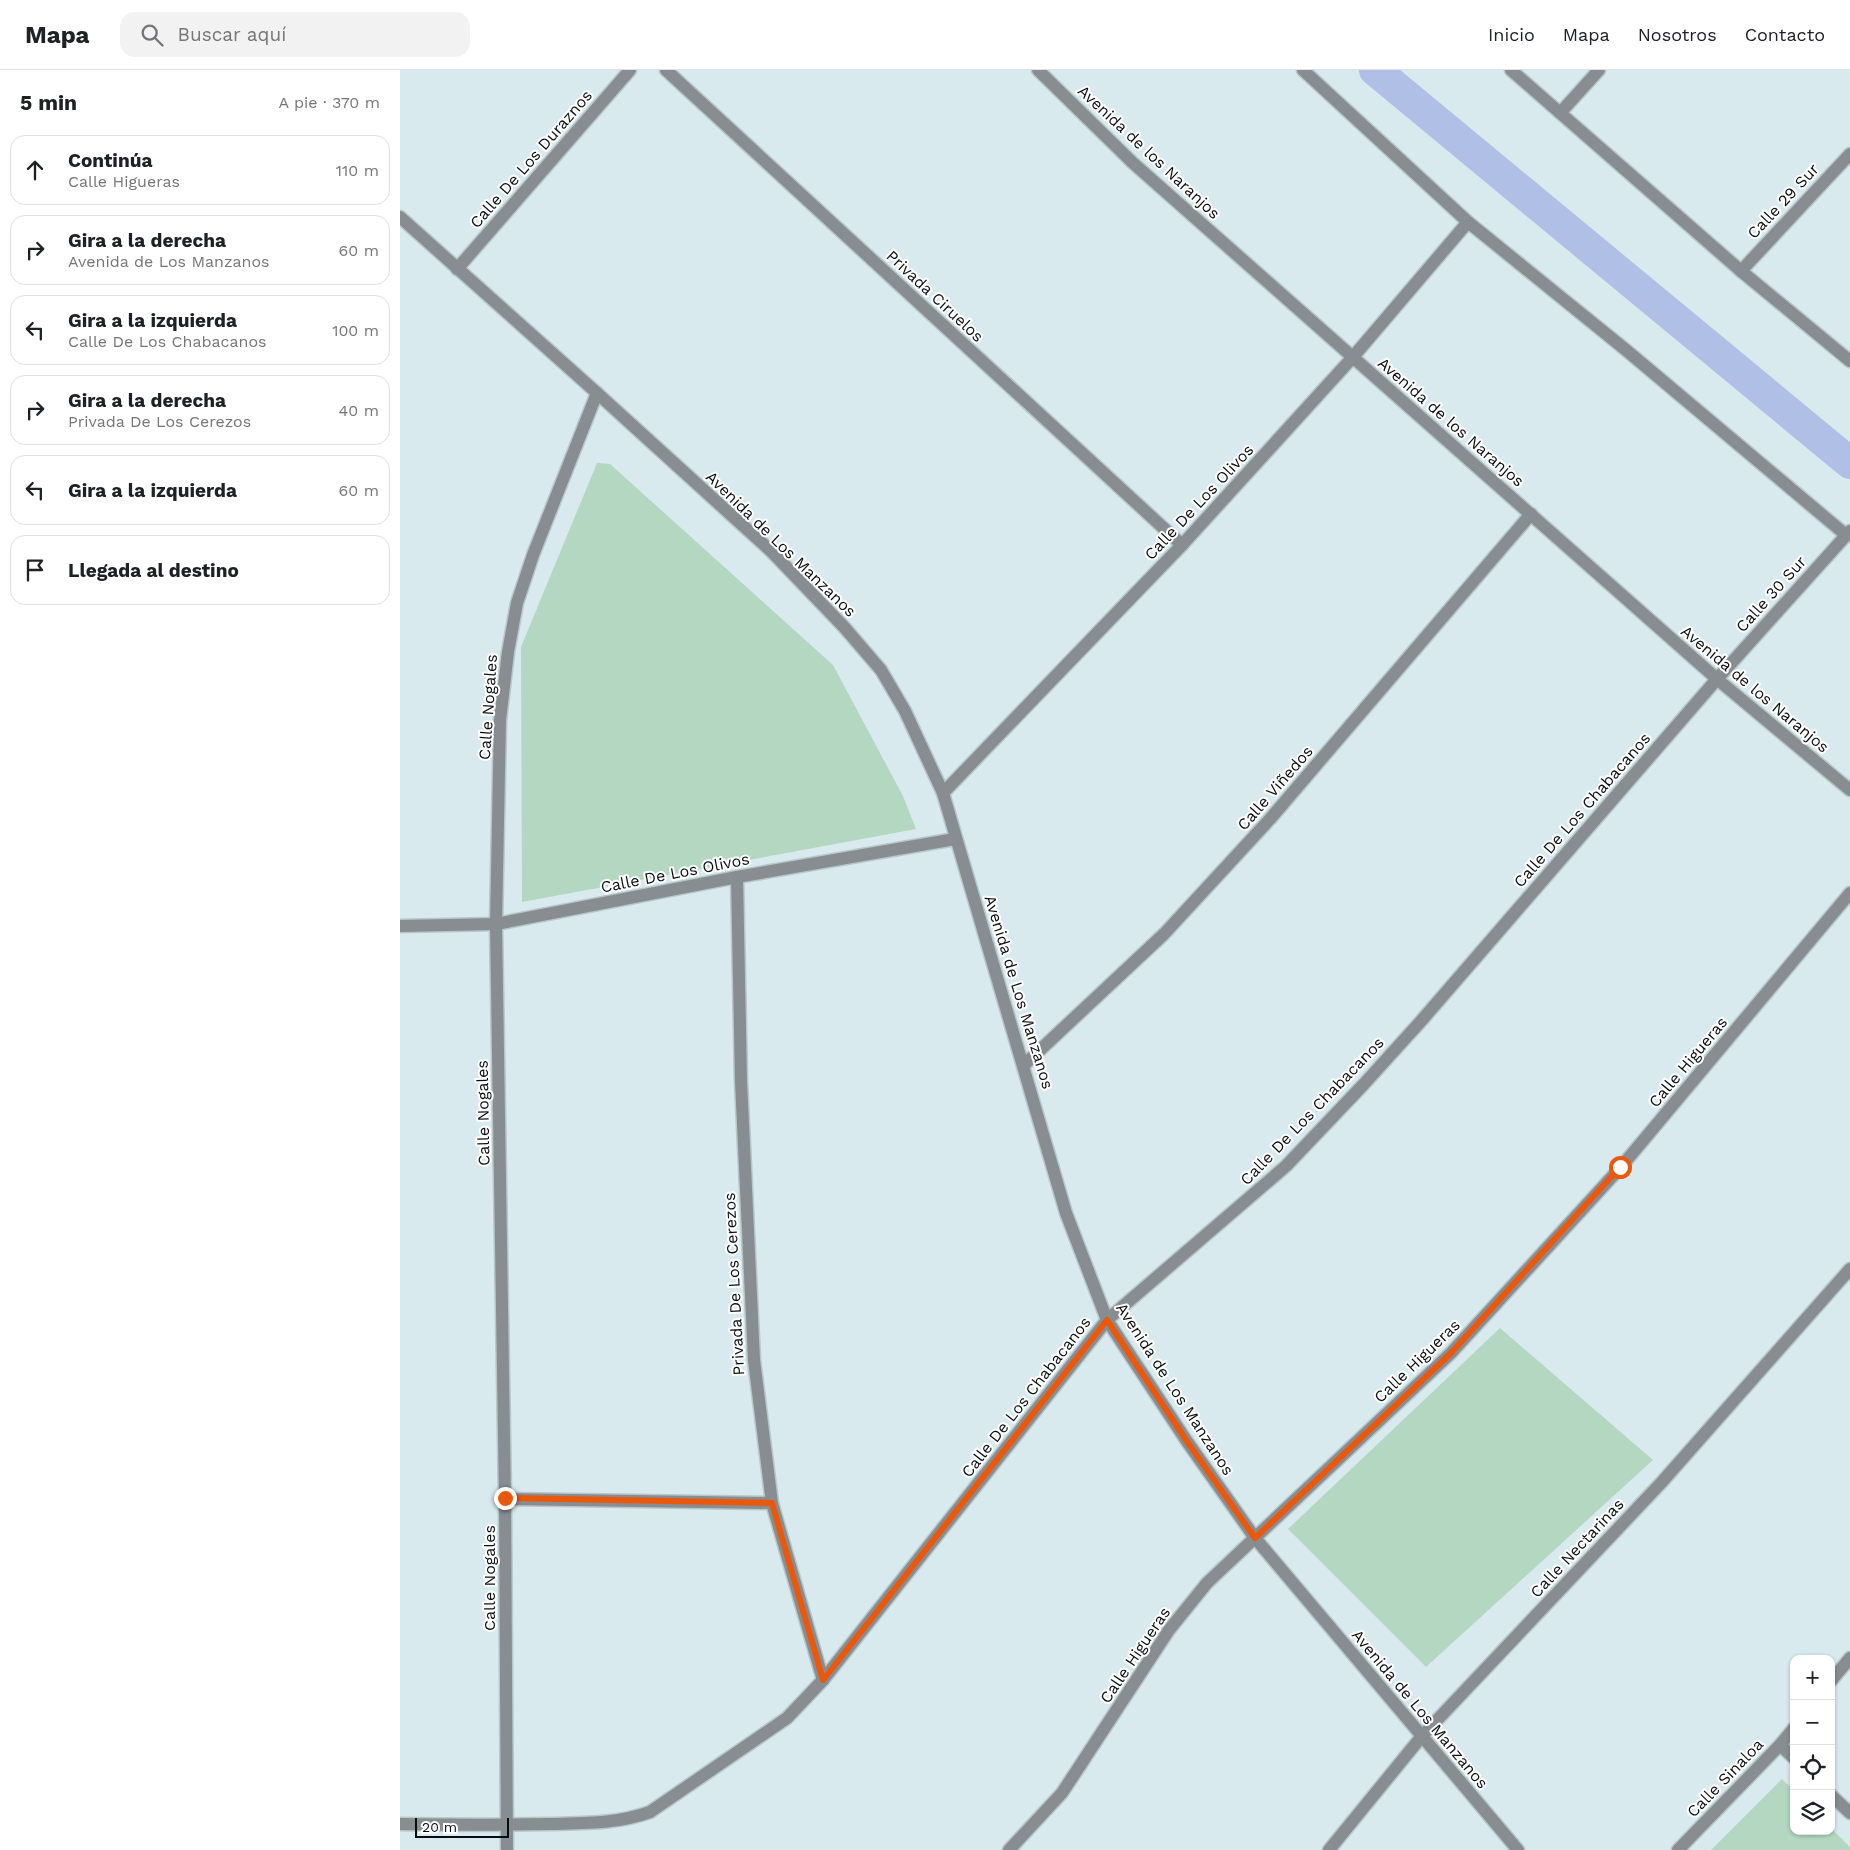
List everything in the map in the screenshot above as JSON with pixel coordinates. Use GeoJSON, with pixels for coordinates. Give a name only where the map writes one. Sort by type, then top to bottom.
{"type":"FeatureCollection","features":[{"type":"Feature","properties":{"kind":"street","name":"Calle De Los Duraznos"},"geometry":{"type":"LineString","coordinates":[[457,269],[630,70]]}},
{"type":"Feature","properties":{"kind":"street","name":"Privada Ciruelos"},"geometry":{"type":"LineString","coordinates":[[666,70],[1182,545]]}},
{"type":"Feature","properties":{"kind":"street","name":"Avenida de los Naranjos"},"geometry":{"type":"LineString","coordinates":[[1038,70],[1133,163],[1717,679],[1850,790]]}},
{"type":"Feature","properties":{"kind":"street"},"geometry":{"type":"LineString","coordinates":[[1303,70],[1468,222],[1848,533]]}},
{"type":"Feature","properties":{"kind":"street"},"geometry":{"type":"LineString","coordinates":[[1511,70],[1741,271],[1850,361]]}},
{"type":"Feature","properties":{"kind":"street"},"geometry":{"type":"LineString","coordinates":[[1561,112],[1600,70]]}},
{"type":"Feature","properties":{"kind":"street","name":"Calle 29 Sur"},"geometry":{"type":"LineString","coordinates":[[1741,271],[1850,154]]}},
{"type":"Feature","properties":{"kind":"street","name":"Avenida de Los Manzanos"},"geometry":{"type":"LineString","coordinates":[[400,218],[597,392],[772,552],[844,627],[881,670],[905,711],[943,793],[1066,1213],[1107,1320],[1186,1440],[1255,1538],[1518,1850]]}},
{"type":"Feature","properties":{"kind":"street","name":"Calle De Los Olivos"},"geometry":{"type":"LineString","coordinates":[[943,793],[1182,545],[1353,357],[1468,222]]}},
{"type":"Feature","properties":{"kind":"street","name":"Calle Nogales"},"geometry":{"type":"LineString","coordinates":[[507,1850],[505,1498],[496,924],[500,720],[508,652],[517,603],[533,554],[597,392]]}},
{"type":"Feature","properties":{"kind":"street","name":"Calle Viñedos"},"geometry":{"type":"LineString","coordinates":[[1024,1065],[1164,934],[1270,819],[1531,514]]}},
{"type":"Feature","properties":{"kind":"street","name":"Calle 30 Sur"},"geometry":{"type":"LineString","coordinates":[[1717,679],[1848,533]]}},
{"type":"Feature","properties":{"kind":"street","name":"Calle De Los Chabacanos"},"geometry":{"type":"LineString","coordinates":[[400,1824],[506,1825],[605,1822],[634,1818],[650,1812],[787,1718],[823,1680],[1107,1320],[1209,1235],[1286,1166],[1429,1013],[1717,679]]}},
{"type":"Feature","properties":{"kind":"street","name":"Calle De Los Olivos"},"geometry":{"type":"LineString","coordinates":[[400,926],[496,924],[738,877],[955,838]]}},
{"type":"Feature","properties":{"kind":"street","name":"Privada De Los Cerezos"},"geometry":{"type":"LineString","coordinates":[[738,877],[741,1081],[748,1280],[754,1360],[772,1503],[823,1680]]}},
{"type":"Feature","properties":{"kind":"street","name":"Calle Higueras"},"geometry":{"type":"LineString","coordinates":[[1009,1850],[1062,1793],[1169,1630],[1207,1583],[1451,1353],[1620,1167],[1850,893]]}},
{"type":"Feature","properties":{"kind":"street","name":"Calle Nectarinas"},"geometry":{"type":"LineString","coordinates":[[1329,1850],[1422,1736],[1661,1483],[1850,1268]]}},
{"type":"Feature","properties":{"kind":"street"},"geometry":{"type":"LineString","coordinates":[[505,1498],[772,1503]]}},
{"type":"Feature","properties":{"kind":"street"},"geometry":{"type":"LineString","coordinates":[[1835,1677],[1850,1658]]}},
{"type":"Feature","properties":{"kind":"street","name":"Calle Sinaloa"},"geometry":{"type":"LineString","coordinates":[[1678,1850],[1790,1733]]}},
{"type":"Feature","properties":{"kind":"street"},"geometry":{"type":"LineString","coordinates":[[1780,1745],[1790,1754]]}},
{"type":"Feature","properties":{"kind":"street"},"geometry":{"type":"LineString","coordinates":[[1835,1799],[1850,1813]]}},
{"type":"Feature","properties":{"kind":"green space"},"geometry":{"type":"Polygon","coordinates":[[[597,463],[610,464],[833,665],[903,796],[916,829],[522,902],[521,647],[597,463]]]}},
{"type":"Feature","properties":{"kind":"green space"},"geometry":{"type":"Polygon","coordinates":[[[1500,1328],[1653,1460],[1426,1667],[1288,1529],[1500,1328]]]}},
{"type":"Feature","properties":{"kind":"green space"},"geometry":{"type":"Polygon","coordinates":[[[1782,1779],[1790,1787],[1790,1835],[1835,1835],[1835,1832],[1850,1847],[1850,1850],[1711,1850],[1782,1779]]]}},
{"type":"Feature","properties":{"kind":"waterway"},"geometry":{"type":"LineString","coordinates":[[1375,70],[1850,463]]}},
{"type":"Feature","properties":{"kind":"route"},"geometry":{"type":"LineString","coordinates":[[505,1498],[772,1503],[823,1680],[1107,1320],[1186,1440],[1255,1538],[1451,1353],[1620,1167]]}}]}
